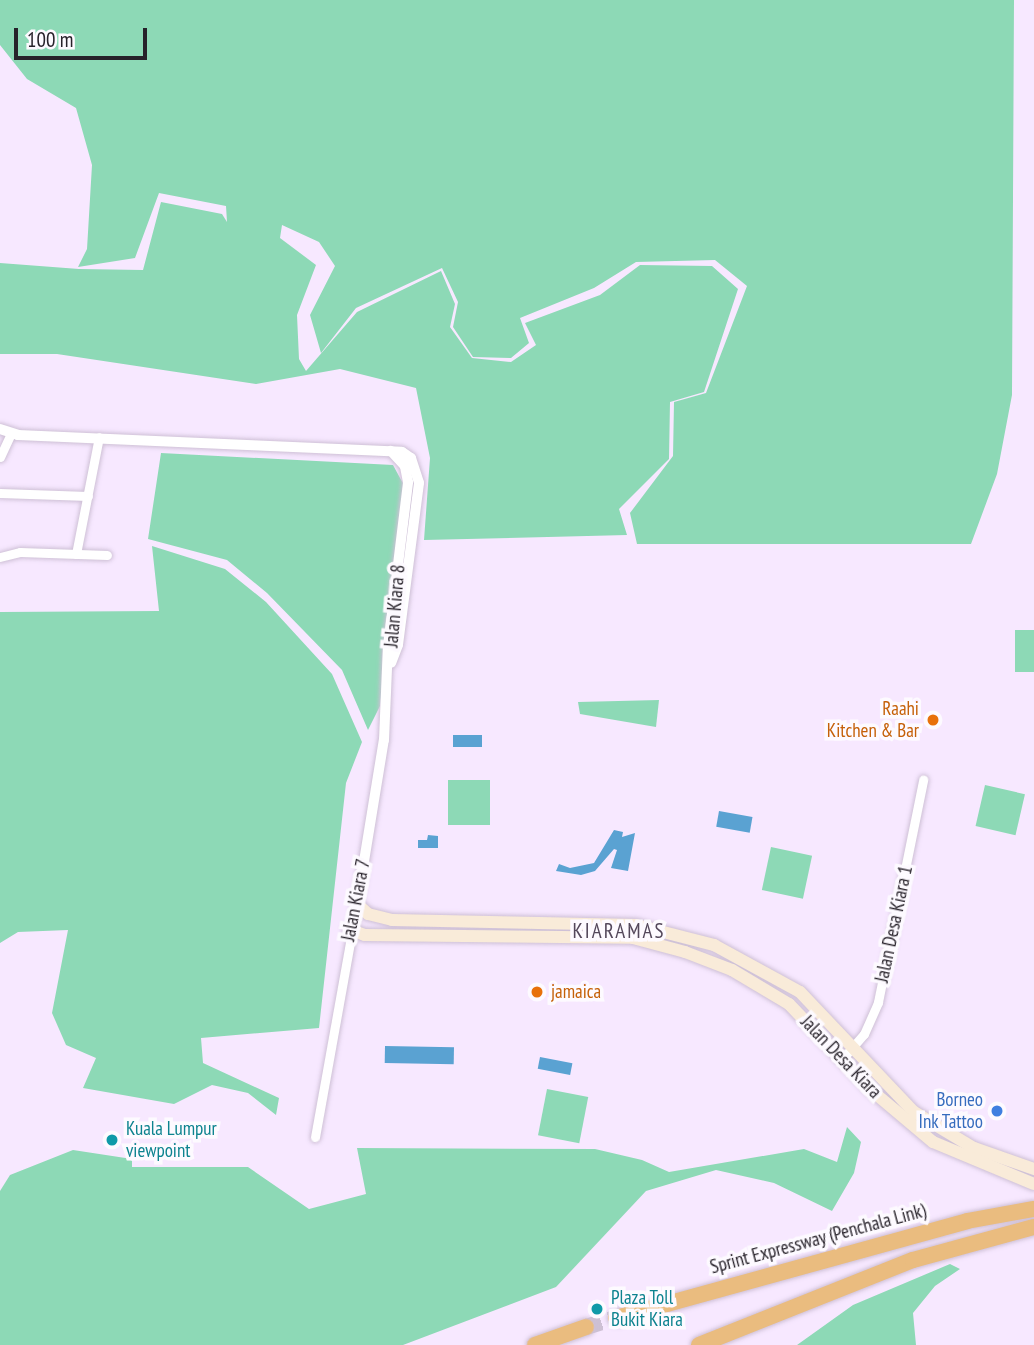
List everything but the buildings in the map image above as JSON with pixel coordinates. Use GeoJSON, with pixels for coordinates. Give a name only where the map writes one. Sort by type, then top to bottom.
{"type":"FeatureCollection","features":[{"type":"Feature","properties":{"kind":"highway","name":"Sprint Expressway (Penchala Link)"},"geometry":{"type":"LineString","coordinates":[[616,1318],[967,1221],[1034,1209]]}},
{"type":"Feature","properties":{"kind":"highway"},"geometry":{"type":"LineString","coordinates":[[699,1345],[874,1274],[970,1242],[1034,1227]]}},
{"type":"Feature","properties":{"kind":"highway"},"geometry":{"type":"LineString","coordinates":[[535,1345],[586,1327]]}},
{"type":"Feature","properties":{"kind":"main road","name":"Jalan Desa Kiara"},"geometry":{"type":"LineString","coordinates":[[357,904],[368,914],[392,920],[636,925],[668,931],[754,963],[800,992],[914,1112],[974,1147],[1034,1169]]}},
{"type":"Feature","properties":{"kind":"main road","name":"Jalan Desa Kiara"},"geometry":{"type":"LineString","coordinates":[[349,929],[365,935],[633,938],[732,970],[789,1004],[896,1114],[933,1142],[1034,1184]]}},
{"type":"Feature","properties":{"kind":"street","name":"Jalan Kiara 8"},"geometry":{"type":"LineString","coordinates":[[0,429],[11,433],[391,451],[411,458],[419,483],[398,645],[391,663]]}},
{"type":"Feature","properties":{"kind":"street"},"geometry":{"type":"LineString","coordinates":[[0,457],[11,433]]}},
{"type":"Feature","properties":{"kind":"street"},"geometry":{"type":"LineString","coordinates":[[76,554],[99,437]]}},
{"type":"Feature","properties":{"kind":"street"},"geometry":{"type":"LineString","coordinates":[[0,493],[88,496]]}},
{"type":"Feature","properties":{"kind":"street"},"geometry":{"type":"LineString","coordinates":[[0,556],[20,552],[107,555]]}},
{"type":"Feature","properties":{"kind":"street","name":"Jalan Kiara 7"},"geometry":{"type":"LineString","coordinates":[[315,1137],[349,929],[357,904],[384,740],[391,663]]}},
{"type":"Feature","properties":{"kind":"street","name":"Jalan Desa Kiara 1"},"geometry":{"type":"LineString","coordinates":[[843,1058],[854,1046],[878,1002],[923,780]]}},
{"type":"Feature","properties":{"kind":"green space"},"geometry":{"type":"Polygon","coordinates":[[[0,0],[1014,0],[1012,395],[997,474],[971,544],[637,544],[630,513],[673,456],[674,402],[706,393],[747,286],[715,260],[636,262],[594,288],[520,318],[529,343],[511,358],[473,357],[453,327],[458,302],[442,268],[356,308],[321,353],[310,315],[335,266],[319,242],[282,225],[280,238],[316,265],[297,315],[299,359],[306,371],[357,312],[441,271],[455,304],[450,327],[472,358],[511,362],[536,345],[525,323],[600,295],[640,265],[712,266],[738,289],[704,392],[670,402],[669,459],[619,509],[627,535],[424,540],[430,458],[416,388],[340,369],[256,384],[57,354],[0,354],[0,263],[79,269],[143,270],[161,202],[222,214],[227,222],[226,206],[159,193],[135,258],[78,267],[87,249],[92,165],[76,108],[27,79],[0,45],[0,0]]]}},
{"type":"Feature","properties":{"kind":"green space"},"geometry":{"type":"Polygon","coordinates":[[[161,453],[393,465],[406,489],[380,706],[368,730],[342,670],[267,593],[227,560],[148,539],[161,453]]]}},
{"type":"Feature","properties":{"kind":"green space"},"geometry":{"type":"Polygon","coordinates":[[[152,546],[225,569],[266,602],[332,674],[362,742],[346,783],[319,1028],[201,1038],[203,1063],[279,1098],[276,1115],[248,1093],[212,1085],[174,1104],[83,1088],[96,1058],[66,1045],[52,1013],[68,930],[18,932],[0,943],[0,612],[159,611],[152,546]]]}},
{"type":"Feature","properties":{"kind":"green space"},"geometry":{"type":"Polygon","coordinates":[[[1015,630],[1034,630],[1034,672],[1015,672],[1015,630]]]}},
{"type":"Feature","properties":{"kind":"green space"},"geometry":{"type":"Polygon","coordinates":[[[659,700],[656,727],[580,714],[578,702],[659,700]]]}},
{"type":"Feature","properties":{"kind":"green space"},"geometry":{"type":"Polygon","coordinates":[[[448,780],[490,780],[490,825],[448,825],[448,780]]]}},
{"type":"Feature","properties":{"kind":"green space"},"geometry":{"type":"Polygon","coordinates":[[[985,785],[1025,794],[1016,835],[976,826],[985,785]]]}},
{"type":"Feature","properties":{"kind":"green space"},"geometry":{"type":"Polygon","coordinates":[[[771,847],[812,856],[803,899],[762,890],[771,847]]]}},
{"type":"Feature","properties":{"kind":"green space"},"geometry":{"type":"Polygon","coordinates":[[[547,1089],[588,1097],[579,1143],[538,1135],[547,1089]]]}},
{"type":"Feature","properties":{"kind":"green space"},"geometry":{"type":"Polygon","coordinates":[[[847,1127],[861,1142],[854,1173],[832,1211],[774,1183],[716,1170],[646,1191],[556,1287],[403,1345],[0,1345],[0,1191],[10,1175],[73,1150],[132,1159],[132,1167],[248,1167],[309,1209],[366,1194],[357,1148],[595,1149],[642,1160],[669,1172],[804,1149],[837,1162],[847,1127]]]}},
{"type":"Feature","properties":{"kind":"green space"},"geometry":{"type":"Polygon","coordinates":[[[950,1264],[960,1269],[935,1286],[913,1313],[916,1345],[797,1345],[853,1305],[950,1264]]]}},
{"type":"Feature","properties":{"kind":"water"},"geometry":{"type":"Polygon","coordinates":[[[453,735],[482,735],[482,747],[453,747],[453,735]]]}},
{"type":"Feature","properties":{"kind":"water"},"geometry":{"type":"Polygon","coordinates":[[[719,811],[752,817],[750,833],[716,827],[719,811]]]}},
{"type":"Feature","properties":{"kind":"water"},"geometry":{"type":"Polygon","coordinates":[[[614,830],[623,832],[622,837],[635,833],[628,871],[611,868],[617,850],[614,849],[595,871],[581,875],[556,871],[559,864],[570,868],[594,863],[614,830]]]}},
{"type":"Feature","properties":{"kind":"water"},"geometry":{"type":"Polygon","coordinates":[[[428,835],[438,836],[438,848],[418,848],[418,840],[427,840],[428,835]]]}},
{"type":"Feature","properties":{"kind":"water"},"geometry":{"type":"Polygon","coordinates":[[[385,1046],[454,1047],[454,1064],[385,1063],[385,1046]]]}},
{"type":"Feature","properties":{"kind":"water"},"geometry":{"type":"Polygon","coordinates":[[[540,1057],[572,1063],[570,1075],[538,1069],[540,1057]]]}},
{"type":"Feature","properties":{"kind":"tunnel"},"geometry":{"type":"LineString","coordinates":[[586,1327],[616,1318]]}},
{"type":"Feature","properties":{"kind":"place","name":"Raahi Kitchen & Bar"},"geometry":{"type":"Point","coordinates":[933,720]}},
{"type":"Feature","properties":{"kind":"place","name":"jamaica"},"geometry":{"type":"Point","coordinates":[537,992]}},
{"type":"Feature","properties":{"kind":"place","name":"Borneo Ink Tattoo"},"geometry":{"type":"Point","coordinates":[997,1111]}},
{"type":"Feature","properties":{"kind":"place","name":"Kuala Lumpur viewpoint"},"geometry":{"type":"Point","coordinates":[112,1140]}},
{"type":"Feature","properties":{"kind":"place","name":"Plaza Toll Bukit Kiara"},"geometry":{"type":"Point","coordinates":[597,1309]}},
{"type":"Feature","properties":{"kind":"district","name":"KIARAMAS"},"geometry":{"type":"Point","coordinates":[619,931]}}]}
